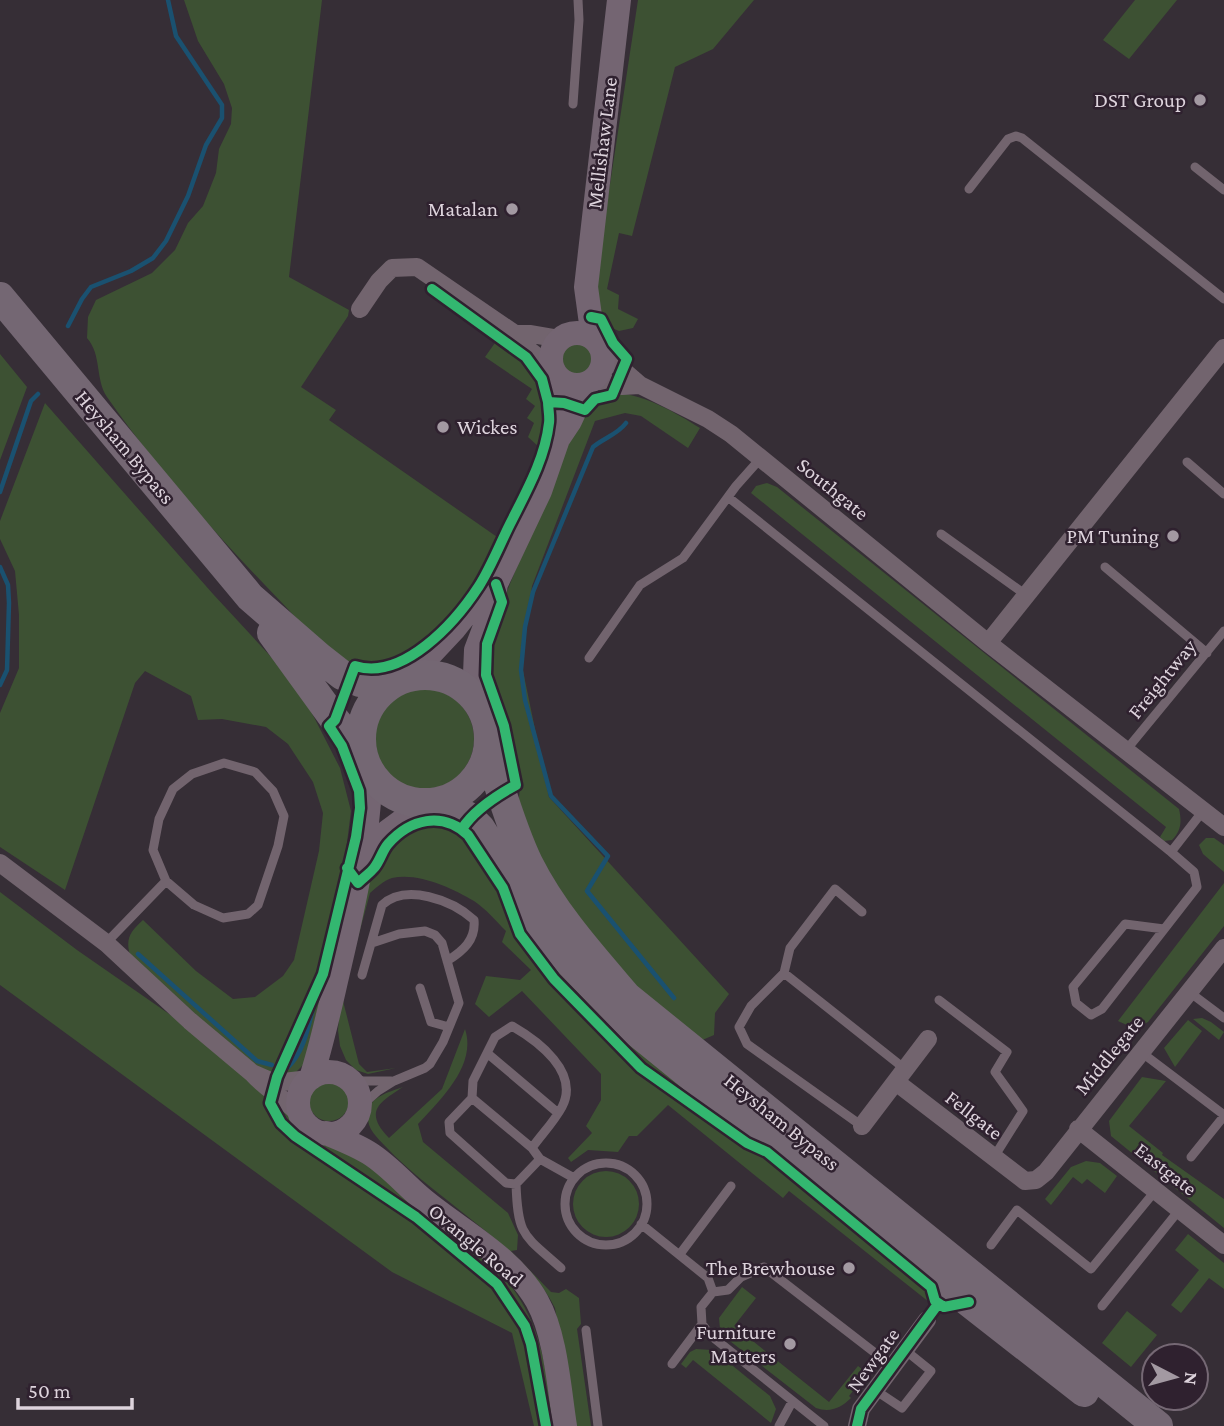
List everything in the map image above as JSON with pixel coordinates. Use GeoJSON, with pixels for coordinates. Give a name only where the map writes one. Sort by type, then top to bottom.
{"type":"FeatureCollection","features":[{"type":"Feature","properties":{"kind":"highway","name":"Heysham Bypass"},"geometry":{"type":"LineString","coordinates":[[0,296],[250,597],[268,627],[366,763]]}},
{"type":"Feature","properties":{"kind":"highway","name":"Heysham Bypass"},"geometry":{"type":"LineString","coordinates":[[250,597],[342,675],[360,682],[398,682]]}},
{"type":"Feature","properties":{"kind":"highway"},"geometry":{"type":"LineString","coordinates":[[427,675],[445,678],[461,686],[474,698],[484,715],[488,752],[471,785],[456,796],[432,803],[409,802],[381,787],[366,763],[360,734],[365,716],[374,700],[398,682],[427,675]]}},
{"type":"Feature","properties":{"kind":"highway","name":"Heysham Bypass"},"geometry":{"type":"LineString","coordinates":[[488,752],[518,838],[542,887],[572,931],[627,997],[1158,1426]]}},
{"type":"Feature","properties":{"kind":"highway","name":"Heysham Bypass"},"geometry":{"type":"LineString","coordinates":[[432,803],[469,817],[480,828],[545,932],[571,964],[637,1032],[969,1302],[1128,1426]]}},
{"type":"Feature","properties":{"kind":"main road","name":"Mellishaw Lane"},"geometry":{"type":"LineString","coordinates":[[598,345],[586,287],[619,0]]}},
{"type":"Feature","properties":{"kind":"main road","name":"Mellishaw Lane"},"geometry":{"type":"LineString","coordinates":[[564,337],[586,287]]}},
{"type":"Feature","properties":{"kind":"main road"},"geometry":{"type":"LineString","coordinates":[[474,698],[476,650],[492,608],[496,584],[540,491],[558,439],[590,382],[602,368],[598,345],[582,333],[564,337],[552,354],[556,373],[558,439]]}},
{"type":"Feature","properties":{"kind":"main road"},"geometry":{"type":"LineString","coordinates":[[556,373],[572,385],[590,382]]}},
{"type":"Feature","properties":{"kind":"main road"},"geometry":{"type":"LineString","coordinates":[[398,682],[454,629],[481,595],[496,584]]}},
{"type":"Feature","properties":{"kind":"main road"},"geometry":{"type":"LineString","coordinates":[[333,993],[336,1053],[347,1077],[358,1091],[359,1109],[350,1126],[334,1133],[326,1133],[313,1129],[303,1119],[299,1102],[300,1093],[310,1078],[333,993],[358,883],[368,824],[366,763]]}},
{"type":"Feature","properties":{"kind":"main road"},"geometry":{"type":"LineString","coordinates":[[358,883],[387,832],[432,803]]}},
{"type":"Feature","properties":{"kind":"main road"},"geometry":{"type":"LineString","coordinates":[[310,1078],[328,1072],[347,1077]]}},
{"type":"Feature","properties":{"kind":"main road","name":"Ovangle Road"},"geometry":{"type":"LineString","coordinates":[[359,1109],[365,1136],[381,1161]]}},
{"type":"Feature","properties":{"kind":"main road","name":"Ovangle Road"},"geometry":{"type":"LineString","coordinates":[[326,1133],[381,1161],[425,1201],[499,1259],[526,1285],[537,1300],[544,1317],[565,1426]]}},
{"type":"Feature","properties":{"kind":"street"},"geometry":{"type":"LineString","coordinates":[[359,309],[392,268],[417,267],[515,334],[524,346],[556,373]]}},
{"type":"Feature","properties":{"kind":"street"},"geometry":{"type":"LineString","coordinates":[[515,334],[564,337]]}},
{"type":"Feature","properties":{"kind":"street","name":"Southgate"},"geometry":{"type":"LineString","coordinates":[[598,345],[640,385],[708,419],[760,459],[988,643],[1224,827]]}},
{"type":"Feature","properties":{"kind":"street"},"geometry":{"type":"LineString","coordinates":[[988,643],[1224,348]]}},
{"type":"Feature","properties":{"kind":"street","name":"Southgate"},"geometry":{"type":"LineString","coordinates":[[590,382],[640,385]]}},
{"type":"Feature","properties":{"kind":"street"},"geometry":{"type":"LineString","coordinates":[[0,863],[106,943],[190,1021],[266,1087],[289,1102],[303,1119]]}},
{"type":"Feature","properties":{"kind":"street","name":"Middlegate"},"geometry":{"type":"LineString","coordinates":[[1025,1181],[1036,1180],[1046,1172],[1224,948]]}},
{"type":"Feature","properties":{"kind":"street"},"geometry":{"type":"LineString","coordinates":[[862,1126],[928,1039]]}},
{"type":"Feature","properties":{"kind":"street"},"geometry":{"type":"LineString","coordinates":[[252,1073],[275,1083],[310,1078]]}},
{"type":"Feature","properties":{"kind":"street","name":"Fellgate"},"geometry":{"type":"LineString","coordinates":[[901,1076],[993,1159],[1025,1181]]}},
{"type":"Feature","properties":{"kind":"street","name":"Eastgate"},"geometry":{"type":"LineString","coordinates":[[1079,1129],[1224,1245]]}},
{"type":"Feature","properties":{"kind":"street","name":"Newgate"},"geometry":{"type":"LineString","coordinates":[[857,1426],[861,1409],[927,1320]]}},
{"type":"Feature","properties":{"kind":"lane"},"geometry":{"type":"LineString","coordinates":[[573,104],[578,0]]}},
{"type":"Feature","properties":{"kind":"lane"},"geometry":{"type":"LineString","coordinates":[[969,189],[1008,139],[1016,136],[1022,138],[1224,299]]}},
{"type":"Feature","properties":{"kind":"lane"},"geometry":{"type":"LineString","coordinates":[[1195,167],[1224,190]]}},
{"type":"Feature","properties":{"kind":"lane"},"geometry":{"type":"LineString","coordinates":[[590,658],[640,585],[683,558],[760,459]]}},
{"type":"Feature","properties":{"kind":"lane"},"geometry":{"type":"LineString","coordinates":[[1187,462],[1224,494]]}},
{"type":"Feature","properties":{"kind":"lane"},"geometry":{"type":"LineString","coordinates":[[728,497],[1194,872],[1197,887],[1102,1009],[1091,1015],[1076,1003],[1073,987],[1125,924],[1164,929]]}},
{"type":"Feature","properties":{"kind":"lane"},"geometry":{"type":"LineString","coordinates":[[941,534],[1026,595]]}},
{"type":"Feature","properties":{"kind":"lane"},"geometry":{"type":"LineString","coordinates":[[1105,567],[1207,653]]}},
{"type":"Feature","properties":{"kind":"lane","name":"Freightway"},"geometry":{"type":"LineString","coordinates":[[1127,749],[1224,631]]}},
{"type":"Feature","properties":{"kind":"lane"},"geometry":{"type":"LineString","coordinates":[[224,763],[255,772],[274,791],[284,816],[278,846],[258,905],[248,914],[223,918],[194,905],[166,881],[153,850],[159,819],[173,789],[192,774],[224,763]]}},
{"type":"Feature","properties":{"kind":"lane"},"geometry":{"type":"LineString","coordinates":[[1171,852],[1203,811]]}},
{"type":"Feature","properties":{"kind":"lane"},"geometry":{"type":"LineString","coordinates":[[106,943],[166,881]]}},
{"type":"Feature","properties":{"kind":"lane"},"geometry":{"type":"LineString","coordinates":[[862,912],[835,889],[790,948],[784,973],[751,1006],[739,1027],[747,1044],[862,1126]]}},
{"type":"Feature","properties":{"kind":"lane"},"geometry":{"type":"LineString","coordinates":[[362,975],[382,905],[390,897],[410,894],[436,899],[462,909],[474,920],[475,930],[471,940],[461,952],[447,961]]}},
{"type":"Feature","properties":{"kind":"lane"},"geometry":{"type":"LineString","coordinates":[[359,1109],[378,1091],[430,1064],[459,1003],[442,943],[435,934],[425,931],[400,934],[372,943]]}},
{"type":"Feature","properties":{"kind":"lane"},"geometry":{"type":"LineString","coordinates":[[784,973],[901,1076]]}},
{"type":"Feature","properties":{"kind":"lane"},"geometry":{"type":"LineString","coordinates":[[420,988],[430,1022],[449,1027]]}},
{"type":"Feature","properties":{"kind":"lane"},"geometry":{"type":"LineString","coordinates":[[1188,991],[1224,1018]]}},
{"type":"Feature","properties":{"kind":"lane"},"geometry":{"type":"LineString","coordinates":[[940,1000],[1007,1052],[995,1072],[1023,1111],[993,1159]]}},
{"type":"Feature","properties":{"kind":"lane"},"geometry":{"type":"LineString","coordinates":[[516,1184],[506,1183],[450,1133],[449,1122],[471,1098],[473,1082],[495,1037],[512,1026],[535,1039],[562,1069],[566,1086],[563,1106],[532,1148]]}},
{"type":"Feature","properties":{"kind":"lane"},"geometry":{"type":"LineString","coordinates":[[1141,1052],[1224,1116],[1191,1157]]}},
{"type":"Feature","properties":{"kind":"lane"},"geometry":{"type":"LineString","coordinates":[[487,1054],[558,1113]]}},
{"type":"Feature","properties":{"kind":"lane"},"geometry":{"type":"LineString","coordinates":[[347,1077],[363,1081],[394,1081]]}},
{"type":"Feature","properties":{"kind":"lane"},"geometry":{"type":"LineString","coordinates":[[471,1098],[532,1148],[540,1159],[574,1178]]}},
{"type":"Feature","properties":{"kind":"lane"},"geometry":{"type":"LineString","coordinates":[[540,1159],[516,1184],[519,1222],[522,1231],[561,1268]]}},
{"type":"Feature","properties":{"kind":"lane"},"geometry":{"type":"LineString","coordinates":[[610,1163],[634,1174],[642,1185],[646,1212],[633,1235],[608,1245],[583,1238],[566,1216],[567,1190],[574,1178],[584,1169],[596,1164],[610,1163]]}},
{"type":"Feature","properties":{"kind":"lane"},"geometry":{"type":"LineString","coordinates":[[680,1254],[732,1186]]}},
{"type":"Feature","properties":{"kind":"lane"},"geometry":{"type":"LineString","coordinates":[[991,1245],[1017,1210],[1091,1269],[1156,1190]]}},
{"type":"Feature","properties":{"kind":"lane"},"geometry":{"type":"LineString","coordinates":[[1102,1306],[1180,1209]]}},
{"type":"Feature","properties":{"kind":"lane"},"geometry":{"type":"LineString","coordinates":[[641,1224],[708,1278],[713,1292]]}},
{"type":"Feature","properties":{"kind":"lane"},"geometry":{"type":"LineString","coordinates":[[824,1426],[710,1335],[702,1324],[701,1307],[713,1292],[728,1290],[741,1278],[764,1267],[892,1366]]}},
{"type":"Feature","properties":{"kind":"lane"},"geometry":{"type":"LineString","coordinates":[[672,1364],[702,1324]]}},
{"type":"Feature","properties":{"kind":"lane"},"geometry":{"type":"LineString","coordinates":[[586,1330],[598,1426]]}},
{"type":"Feature","properties":{"kind":"lane"},"geometry":{"type":"LineString","coordinates":[[874,1390],[902,1408],[931,1371],[905,1350]]}},
{"type":"Feature","properties":{"kind":"lane"},"geometry":{"type":"LineString","coordinates":[[779,1426],[792,1402]]}},
{"type":"Feature","properties":{"kind":"green space"},"geometry":{"type":"Polygon","coordinates":[[[184,0],[322,0],[289,277],[349,310],[348,316],[301,387],[336,410],[329,420],[500,539],[478,577],[448,618],[431,636],[392,660],[371,663],[347,661],[340,659],[319,643],[215,532],[127,425],[103,390],[95,352],[87,338],[88,317],[96,300],[152,273],[175,250],[188,223],[203,206],[216,173],[219,149],[231,124],[232,108],[224,84],[198,41],[184,0]]]}},
{"type":"Feature","properties":{"kind":"green space"},"geometry":{"type":"Polygon","coordinates":[[[638,0],[754,0],[713,49],[675,67],[632,236],[619,233],[607,289],[619,295],[618,309],[638,319],[633,328],[619,331],[607,326],[604,315],[597,315],[595,283],[638,0]]]}},
{"type":"Feature","properties":{"kind":"green space"},"geometry":{"type":"Polygon","coordinates":[[[1135,0],[1177,0],[1129,59],[1103,40],[1135,0]]]}},
{"type":"Feature","properties":{"kind":"green space"},"geometry":{"type":"Polygon","coordinates":[[[497,340],[524,363],[540,386],[545,413],[540,448],[528,437],[534,423],[527,418],[535,406],[526,399],[532,389],[485,357],[497,340]]]}},
{"type":"Feature","properties":{"kind":"green space"},"geometry":{"type":"Polygon","coordinates":[[[577,344],[588,349],[593,360],[588,371],[577,376],[566,371],[561,360],[566,349],[577,344]]]}},
{"type":"Feature","properties":{"kind":"green space"},"geometry":{"type":"Polygon","coordinates":[[[0,354],[27,387],[0,460],[0,354]]]}},
{"type":"Feature","properties":{"kind":"green space"},"geometry":{"type":"Polygon","coordinates":[[[617,393],[650,401],[700,428],[688,448],[641,416],[625,413],[595,421],[532,586],[522,666],[549,797],[729,994],[715,1013],[714,1035],[700,1041],[634,985],[555,892],[518,805],[520,788],[507,728],[488,678],[489,646],[505,596],[574,427],[597,401],[615,399],[617,393]]]}},
{"type":"Feature","properties":{"kind":"green space"},"geometry":{"type":"Polygon","coordinates":[[[45,403],[298,686],[340,768],[351,811],[342,882],[320,975],[274,1075],[265,1073],[207,1025],[130,955],[128,944],[132,931],[143,920],[196,971],[233,999],[255,997],[283,976],[294,960],[319,851],[323,813],[313,782],[288,744],[266,727],[222,719],[198,720],[191,696],[145,671],[135,683],[65,890],[0,847],[0,713],[19,668],[19,615],[15,571],[0,539],[0,521],[45,403]]]}},
{"type":"Feature","properties":{"kind":"green space"},"geometry":{"type":"Polygon","coordinates":[[[767,483],[777,487],[1179,809],[1180,826],[1175,837],[1164,841],[1160,837],[1166,827],[751,493],[756,486],[767,483]]]}},
{"type":"Feature","properties":{"kind":"green space"},"geometry":{"type":"Polygon","coordinates":[[[424,689],[443,693],[460,703],[470,720],[474,739],[470,758],[460,775],[443,785],[424,789],[405,785],[388,775],[378,758],[374,739],[378,720],[388,703],[405,693],[424,689]]]}},
{"type":"Feature","properties":{"kind":"green space"},"geometry":{"type":"Polygon","coordinates":[[[429,824],[452,826],[459,831],[501,893],[517,938],[553,983],[637,1069],[698,1115],[762,1156],[926,1288],[929,1302],[789,1191],[783,1198],[668,1105],[637,1136],[629,1136],[618,1152],[588,1150],[571,1162],[568,1158],[592,1133],[586,1126],[601,1100],[601,1074],[522,991],[489,1017],[475,1004],[486,976],[520,980],[531,970],[502,942],[506,931],[491,915],[474,901],[445,886],[424,879],[402,877],[386,881],[370,893],[342,997],[359,1064],[367,1072],[396,1068],[368,1074],[356,1070],[346,1060],[340,1046],[338,1030],[341,995],[367,887],[389,847],[403,833],[429,824]]]}},
{"type":"Feature","properties":{"kind":"green space"},"geometry":{"type":"Polygon","coordinates":[[[1206,838],[1214,838],[1224,845],[1224,872],[1203,854],[1199,845],[1206,838]]]}},
{"type":"Feature","properties":{"kind":"green space"},"geometry":{"type":"Polygon","coordinates":[[[1224,883],[1224,926],[1148,1022],[1133,1026],[1118,1021],[1224,883]]]}},
{"type":"Feature","properties":{"kind":"green space"},"geometry":{"type":"Polygon","coordinates":[[[0,892],[77,950],[185,1025],[267,1094],[267,1109],[298,1141],[426,1228],[473,1266],[493,1286],[521,1327],[531,1363],[542,1426],[534,1426],[512,1333],[392,1272],[0,985],[0,892]]]}},
{"type":"Feature","properties":{"kind":"green space"},"geometry":{"type":"Polygon","coordinates":[[[510,901],[754,1142],[727,1126],[644,1066],[557,979],[520,929],[510,901]]]}},
{"type":"Feature","properties":{"kind":"green space"},"geometry":{"type":"Polygon","coordinates":[[[325,976],[305,1063],[294,1074],[282,1076],[314,996],[325,976]]]}},
{"type":"Feature","properties":{"kind":"green space"},"geometry":{"type":"Polygon","coordinates":[[[1202,1018],[1224,1032],[1219,1040],[1193,1019],[1202,1018]]]}},
{"type":"Feature","properties":{"kind":"green space"},"geometry":{"type":"Polygon","coordinates":[[[1188,1020],[1202,1031],[1175,1067],[1164,1048],[1188,1020]]]}},
{"type":"Feature","properties":{"kind":"green space"},"geometry":{"type":"Polygon","coordinates":[[[465,1029],[466,1056],[455,1081],[418,1124],[423,1142],[508,1213],[518,1235],[517,1250],[511,1251],[551,1292],[559,1293],[566,1289],[579,1298],[581,1324],[577,1329],[591,1426],[574,1426],[555,1308],[542,1287],[503,1245],[408,1168],[376,1136],[369,1124],[368,1113],[373,1101],[403,1087],[377,1109],[377,1121],[389,1138],[442,1089],[465,1029]]]}},
{"type":"Feature","properties":{"kind":"green space"},"geometry":{"type":"Polygon","coordinates":[[[1142,1077],[1166,1081],[1129,1126],[1163,1153],[1162,1155],[1224,1199],[1224,1228],[1111,1136],[1109,1121],[1142,1077]]]}},
{"type":"Feature","properties":{"kind":"green space"},"geometry":{"type":"Polygon","coordinates":[[[329,1081],[337,1082],[343,1087],[348,1093],[348,1109],[343,1115],[337,1120],[329,1121],[321,1120],[315,1115],[310,1109],[309,1101],[310,1093],[315,1087],[321,1082],[329,1081]]]}},
{"type":"Feature","properties":{"kind":"green space"},"geometry":{"type":"Polygon","coordinates":[[[273,1098],[305,1136],[351,1151],[499,1271],[525,1308],[540,1344],[556,1426],[549,1426],[529,1328],[504,1289],[471,1257],[409,1208],[300,1136],[289,1125],[273,1098]]]}},
{"type":"Feature","properties":{"kind":"green space"},"geometry":{"type":"Polygon","coordinates":[[[1086,1161],[1100,1163],[1117,1176],[1105,1193],[1087,1179],[1082,1184],[1073,1177],[1051,1205],[1045,1199],[1071,1167],[1086,1161]]]}},
{"type":"Feature","properties":{"kind":"green space"},"geometry":{"type":"Polygon","coordinates":[[[606,1171],[619,1173],[629,1181],[637,1191],[637,1217],[629,1227],[619,1235],[606,1237],[593,1235],[583,1227],[575,1217],[573,1204],[575,1191],[583,1181],[593,1173],[606,1171]]]}},
{"type":"Feature","properties":{"kind":"green space"},"geometry":{"type":"Polygon","coordinates":[[[1188,1234],[1224,1263],[1224,1289],[1209,1278],[1181,1313],[1171,1305],[1199,1270],[1175,1250],[1188,1234]]]}},
{"type":"Feature","properties":{"kind":"green space"},"geometry":{"type":"Polygon","coordinates":[[[742,1287],[756,1298],[734,1326],[829,1402],[858,1366],[867,1373],[849,1396],[851,1398],[835,1409],[816,1408],[726,1338],[720,1329],[719,1318],[742,1287]]]}},
{"type":"Feature","properties":{"kind":"green space"},"geometry":{"type":"Polygon","coordinates":[[[1127,1311],[1157,1335],[1151,1342],[1140,1342],[1140,1356],[1131,1367],[1102,1343],[1127,1311]]]}},
{"type":"Feature","properties":{"kind":"green space"},"geometry":{"type":"Polygon","coordinates":[[[696,1349],[717,1353],[770,1396],[776,1409],[771,1423],[693,1360],[686,1368],[681,1364],[690,1352],[696,1349]]]}},
{"type":"Feature","properties":{"kind":"waterway"},"geometry":{"type":"LineString","coordinates":[[68,326],[91,287],[131,271],[153,258],[166,241],[188,196],[206,145],[222,118],[222,105],[176,36],[168,0]]}},
{"type":"Feature","properties":{"kind":"waterway"},"geometry":{"type":"LineString","coordinates":[[0,492],[31,401],[38,394]]}},
{"type":"Feature","properties":{"kind":"waterway"},"geometry":{"type":"LineString","coordinates":[[626,423],[593,447],[533,592],[525,627],[521,670],[525,700],[551,796],[608,856],[587,891],[674,998]]}},
{"type":"Feature","properties":{"kind":"waterway"},"geometry":{"type":"LineString","coordinates":[[0,567],[8,585],[9,603],[7,670],[0,685]]}},
{"type":"Feature","properties":{"kind":"waterway"},"geometry":{"type":"LineString","coordinates":[[138,954],[257,1061],[272,1065]]}},
{"type":"Feature","properties":{"kind":"waterway"},"geometry":{"type":"LineString","coordinates":[[288,1067],[303,1044],[316,997]]}},
{"type":"Feature","properties":{"kind":"cycle path"},"geometry":{"type":"LineString","coordinates":[[432,289],[526,357],[542,379],[548,402]]}},
{"type":"Feature","properties":{"kind":"cycle path"},"geometry":{"type":"LineString","coordinates":[[546,1426],[531,1344],[525,1326],[497,1284],[416,1217],[295,1136],[281,1123],[270,1103],[277,1077],[323,974],[356,837],[360,808],[359,791],[342,746],[329,726],[335,720],[355,666],[373,668],[391,665],[409,657],[442,632],[469,601],[491,563],[539,462],[549,423],[548,402],[564,403],[585,410],[595,399],[612,395],[627,359],[613,343],[601,319],[591,317]]}},
{"type":"Feature","properties":{"kind":"cycle path"},"geometry":{"type":"LineString","coordinates":[[462,829],[479,810],[516,785],[504,726],[486,675],[487,644],[502,602],[496,584]]}},
{"type":"Feature","properties":{"kind":"cycle path"},"geometry":{"type":"LineString","coordinates":[[347,868],[358,883],[374,868],[388,844],[406,829],[426,821],[458,827],[468,835],[503,888],[520,934],[554,979],[641,1068],[747,1143],[767,1152],[931,1287],[935,1301],[944,1307],[969,1302]]}},
{"type":"Feature","properties":{"kind":"cycle path"},"geometry":{"type":"LineString","coordinates":[[857,1426],[861,1409],[938,1304]]}},
{"type":"Feature","properties":{"kind":"place","name":"DST Group"},"geometry":{"type":"Point","coordinates":[1200,100]}},
{"type":"Feature","properties":{"kind":"place","name":"Matalan"},"geometry":{"type":"Point","coordinates":[512,209]}},
{"type":"Feature","properties":{"kind":"place","name":"Wickes"},"geometry":{"type":"Point","coordinates":[443,427]}},
{"type":"Feature","properties":{"kind":"place","name":"PM Tuning"},"geometry":{"type":"Point","coordinates":[1173,536]}},
{"type":"Feature","properties":{"kind":"place","name":"The Brewhouse"},"geometry":{"type":"Point","coordinates":[849,1268]}},
{"type":"Feature","properties":{"kind":"place","name":"Furniture Matters"},"geometry":{"type":"Point","coordinates":[790,1344]}}]}
